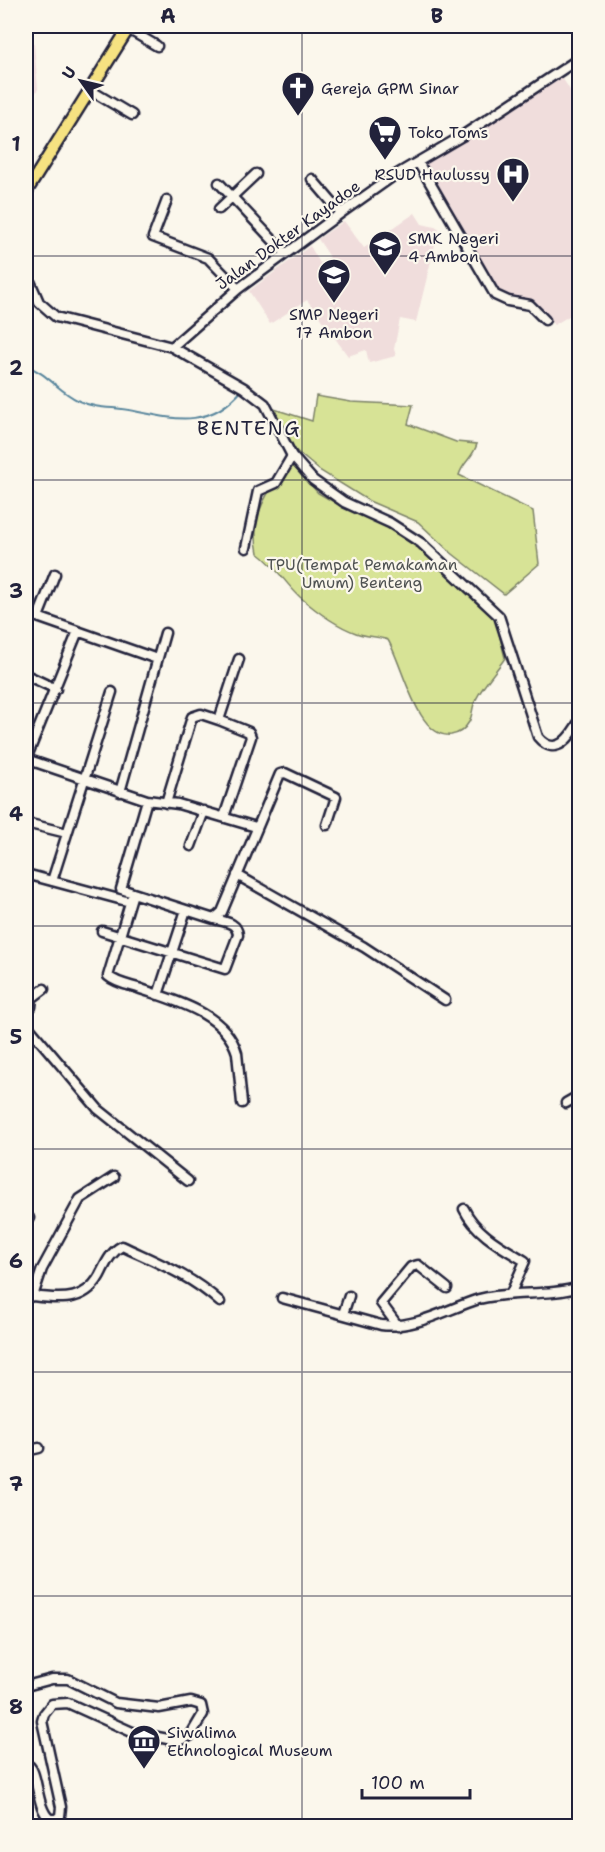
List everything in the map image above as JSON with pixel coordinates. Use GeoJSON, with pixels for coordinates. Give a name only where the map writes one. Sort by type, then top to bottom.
{"type":"FeatureCollection","features":[{"type":"Feature","properties":{"kind":"main road"},"geometry":{"type":"LineString","coordinates":[[26,192],[129,27]]}},
{"type":"Feature","properties":{"kind":"street"},"geometry":{"type":"LineString","coordinates":[[129,27],[157,46]]}},
{"type":"Feature","properties":{"kind":"street","name":"Jalan Dokter Kayadoe"},"geometry":{"type":"LineString","coordinates":[[172,347],[238,289],[341,213],[579,58]]}},
{"type":"Feature","properties":{"kind":"street"},"geometry":{"type":"LineString","coordinates":[[90,90],[132,115]]}},
{"type":"Feature","properties":{"kind":"street"},"geometry":{"type":"LineString","coordinates":[[418,162],[495,295],[508,301],[530,305],[545,320]]}},
{"type":"Feature","properties":{"kind":"street"},"geometry":{"type":"LineString","coordinates":[[219,209],[256,174]]}},
{"type":"Feature","properties":{"kind":"street"},"geometry":{"type":"LineString","coordinates":[[312,179],[341,213]]}},
{"type":"Feature","properties":{"kind":"street"},"geometry":{"type":"LineString","coordinates":[[219,183],[285,253]]}},
{"type":"Feature","properties":{"kind":"street"},"geometry":{"type":"LineString","coordinates":[[167,200],[153,237],[208,258],[238,289]]}},
{"type":"Feature","properties":{"kind":"street"},"geometry":{"type":"LineString","coordinates":[[26,272],[39,302],[56,316],[172,347],[223,374],[260,399],[269,410],[292,456],[305,473],[326,492],[415,537],[496,612],[509,642],[538,737],[543,743],[555,746],[566,742],[579,720]]}},
{"type":"Feature","properties":{"kind":"street"},"geometry":{"type":"LineString","coordinates":[[246,548],[258,491],[276,483],[292,456]]}},
{"type":"Feature","properties":{"kind":"street"},"geometry":{"type":"LineString","coordinates":[[38,617],[55,574]]}},
{"type":"Feature","properties":{"kind":"street"},"geometry":{"type":"LineString","coordinates":[[26,613],[157,659]]}},
{"type":"Feature","properties":{"kind":"street"},"geometry":{"type":"LineString","coordinates":[[78,631],[26,759],[147,800],[204,811],[256,827]]}},
{"type":"Feature","properties":{"kind":"street"},"geometry":{"type":"LineString","coordinates":[[120,792],[165,633]]}},
{"type":"Feature","properties":{"kind":"street"},"geometry":{"type":"LineString","coordinates":[[219,720],[239,659]]}},
{"type":"Feature","properties":{"kind":"street"},"geometry":{"type":"LineString","coordinates":[[26,675],[56,688]]}},
{"type":"Feature","properties":{"kind":"street"},"geometry":{"type":"LineString","coordinates":[[52,881],[112,692]]}},
{"type":"Feature","properties":{"kind":"street"},"geometry":{"type":"LineString","coordinates":[[166,803],[192,717],[201,714],[248,731],[251,735],[224,817]]}},
{"type":"Feature","properties":{"kind":"street"},"geometry":{"type":"LineString","coordinates":[[214,919],[222,912],[277,778],[285,773],[336,797],[327,825]]}},
{"type":"Feature","properties":{"kind":"street"},"geometry":{"type":"LineString","coordinates":[[118,899],[147,800]]}},
{"type":"Feature","properties":{"kind":"street"},"geometry":{"type":"LineString","coordinates":[[191,846],[204,811]]}},
{"type":"Feature","properties":{"kind":"street"},"geometry":{"type":"LineString","coordinates":[[26,824],[68,833]]}},
{"type":"Feature","properties":{"kind":"street"},"geometry":{"type":"LineString","coordinates":[[26,874],[118,899],[131,897],[186,910],[234,925],[238,935],[225,969],[102,931]]}},
{"type":"Feature","properties":{"kind":"street"},"geometry":{"type":"LineString","coordinates":[[237,875],[364,946],[445,1000]]}},
{"type":"Feature","properties":{"kind":"street"},"geometry":{"type":"LineString","coordinates":[[121,889],[131,897]]}},
{"type":"Feature","properties":{"kind":"street"},"geometry":{"type":"LineString","coordinates":[[131,897],[118,935],[108,976],[112,980],[201,1012],[230,1039],[239,1063],[242,1103]]}},
{"type":"Feature","properties":{"kind":"street"},"geometry":{"type":"LineString","coordinates":[[158,995],[186,910]]}},
{"type":"Feature","properties":{"kind":"street"},"geometry":{"type":"LineString","coordinates":[[26,1012],[31,1006],[32,998],[44,989]]}},
{"type":"Feature","properties":{"kind":"street"},"geometry":{"type":"LineString","coordinates":[[26,1024],[29,1035],[98,1109],[188,1181]]}},
{"type":"Feature","properties":{"kind":"street"},"geometry":{"type":"LineString","coordinates":[[566,1103],[579,1095]]}},
{"type":"Feature","properties":{"kind":"street"},"geometry":{"type":"LineString","coordinates":[[114,1177],[80,1199],[29,1297],[64,1298],[82,1294],[92,1288],[111,1254],[122,1246],[178,1271],[198,1283],[220,1302]]}},
{"type":"Feature","properties":{"kind":"street"},"geometry":{"type":"LineString","coordinates":[[464,1209],[469,1220],[483,1232],[525,1261],[511,1293]]}},
{"type":"Feature","properties":{"kind":"street"},"geometry":{"type":"LineString","coordinates":[[398,1326],[381,1303],[411,1267],[418,1265],[447,1288]]}},
{"type":"Feature","properties":{"kind":"street"},"geometry":{"type":"LineString","coordinates":[[282,1298],[381,1325],[398,1326],[417,1322],[479,1299],[511,1293],[579,1287]]}},
{"type":"Feature","properties":{"kind":"street"},"geometry":{"type":"LineString","coordinates":[[342,1314],[349,1296]]}},
{"type":"Feature","properties":{"kind":"street"},"geometry":{"type":"LineString","coordinates":[[26,1451],[39,1448]]}},
{"type":"Feature","properties":{"kind":"street"},"geometry":{"type":"LineString","coordinates":[[26,1686],[52,1679],[68,1679],[116,1703],[159,1708],[191,1702],[201,1705],[203,1714],[190,1736],[178,1741],[116,1727],[68,1703],[52,1704],[44,1714],[42,1721],[61,1807],[60,1816],[56,1820],[50,1820],[43,1813],[32,1770],[30,1765],[26,1764]]}},
{"type":"Feature","properties":{"kind":"shaded area"},"geometry":{"type":"Polygon","coordinates":[[[26,33],[33,33],[38,89],[26,108],[26,33]]]}},
{"type":"Feature","properties":{"kind":"shaded area","name":"RSUD Haulussy"},"geometry":{"type":"Polygon","coordinates":[[[561,76],[579,104],[579,310],[554,325],[531,299],[510,299],[492,290],[424,162],[561,76]]]}},
{"type":"Feature","properties":{"kind":"shaded area","name":"SMK Negeri 4 Ambon"},"geometry":{"type":"Polygon","coordinates":[[[415,213],[422,224],[439,228],[416,322],[400,319],[394,349],[396,356],[369,363],[366,350],[348,356],[307,300],[270,324],[249,291],[310,246],[320,263],[330,257],[318,239],[344,221],[364,248],[415,213]]]}},
{"type":"Feature","properties":{"kind":"green space"},"geometry":{"type":"Polygon","coordinates":[[[316,396],[351,402],[413,405],[408,424],[456,442],[477,444],[459,475],[533,511],[539,564],[504,594],[449,551],[418,522],[369,501],[319,470],[288,444],[271,408],[312,421],[316,396]]]}},
{"type":"Feature","properties":{"kind":"green space","name":"TPU(Tempat Pemakaman Umum) Benteng"},"geometry":{"type":"Polygon","coordinates":[[[288,460],[318,493],[341,506],[386,522],[414,541],[496,621],[505,658],[477,698],[469,722],[459,732],[451,735],[439,733],[429,725],[412,698],[388,640],[356,633],[327,618],[300,597],[258,553],[256,526],[262,504],[288,460]]]}},
{"type":"Feature","properties":{"kind":"waterway"},"geometry":{"type":"LineString","coordinates":[[26,366],[85,404],[176,418],[204,416],[217,411],[243,389]]}},
{"type":"Feature","properties":{"kind":"place","name":"Gereja GPM Sinar"},"geometry":{"type":"Point","coordinates":[298,117]}},
{"type":"Feature","properties":{"kind":"place","name":"Toko Toms"},"geometry":{"type":"Point","coordinates":[385,161]}},
{"type":"Feature","properties":{"kind":"place","name":"RSUD Haulussy"},"geometry":{"type":"Point","coordinates":[513,203]}},
{"type":"Feature","properties":{"kind":"place","name":"SMK Negeri 4 Ambon"},"geometry":{"type":"Point","coordinates":[385,276]}},
{"type":"Feature","properties":{"kind":"place","name":"SMP Negeri 17 Ambon"},"geometry":{"type":"Point","coordinates":[334,304]}},
{"type":"Feature","properties":{"kind":"place","name":"Siwalima Ethnological Museum"},"geometry":{"type":"Point","coordinates":[144,1770]}},
{"type":"Feature","properties":{"kind":"district","name":"BENTENG"},"geometry":{"type":"Point","coordinates":[249,428]}}]}
